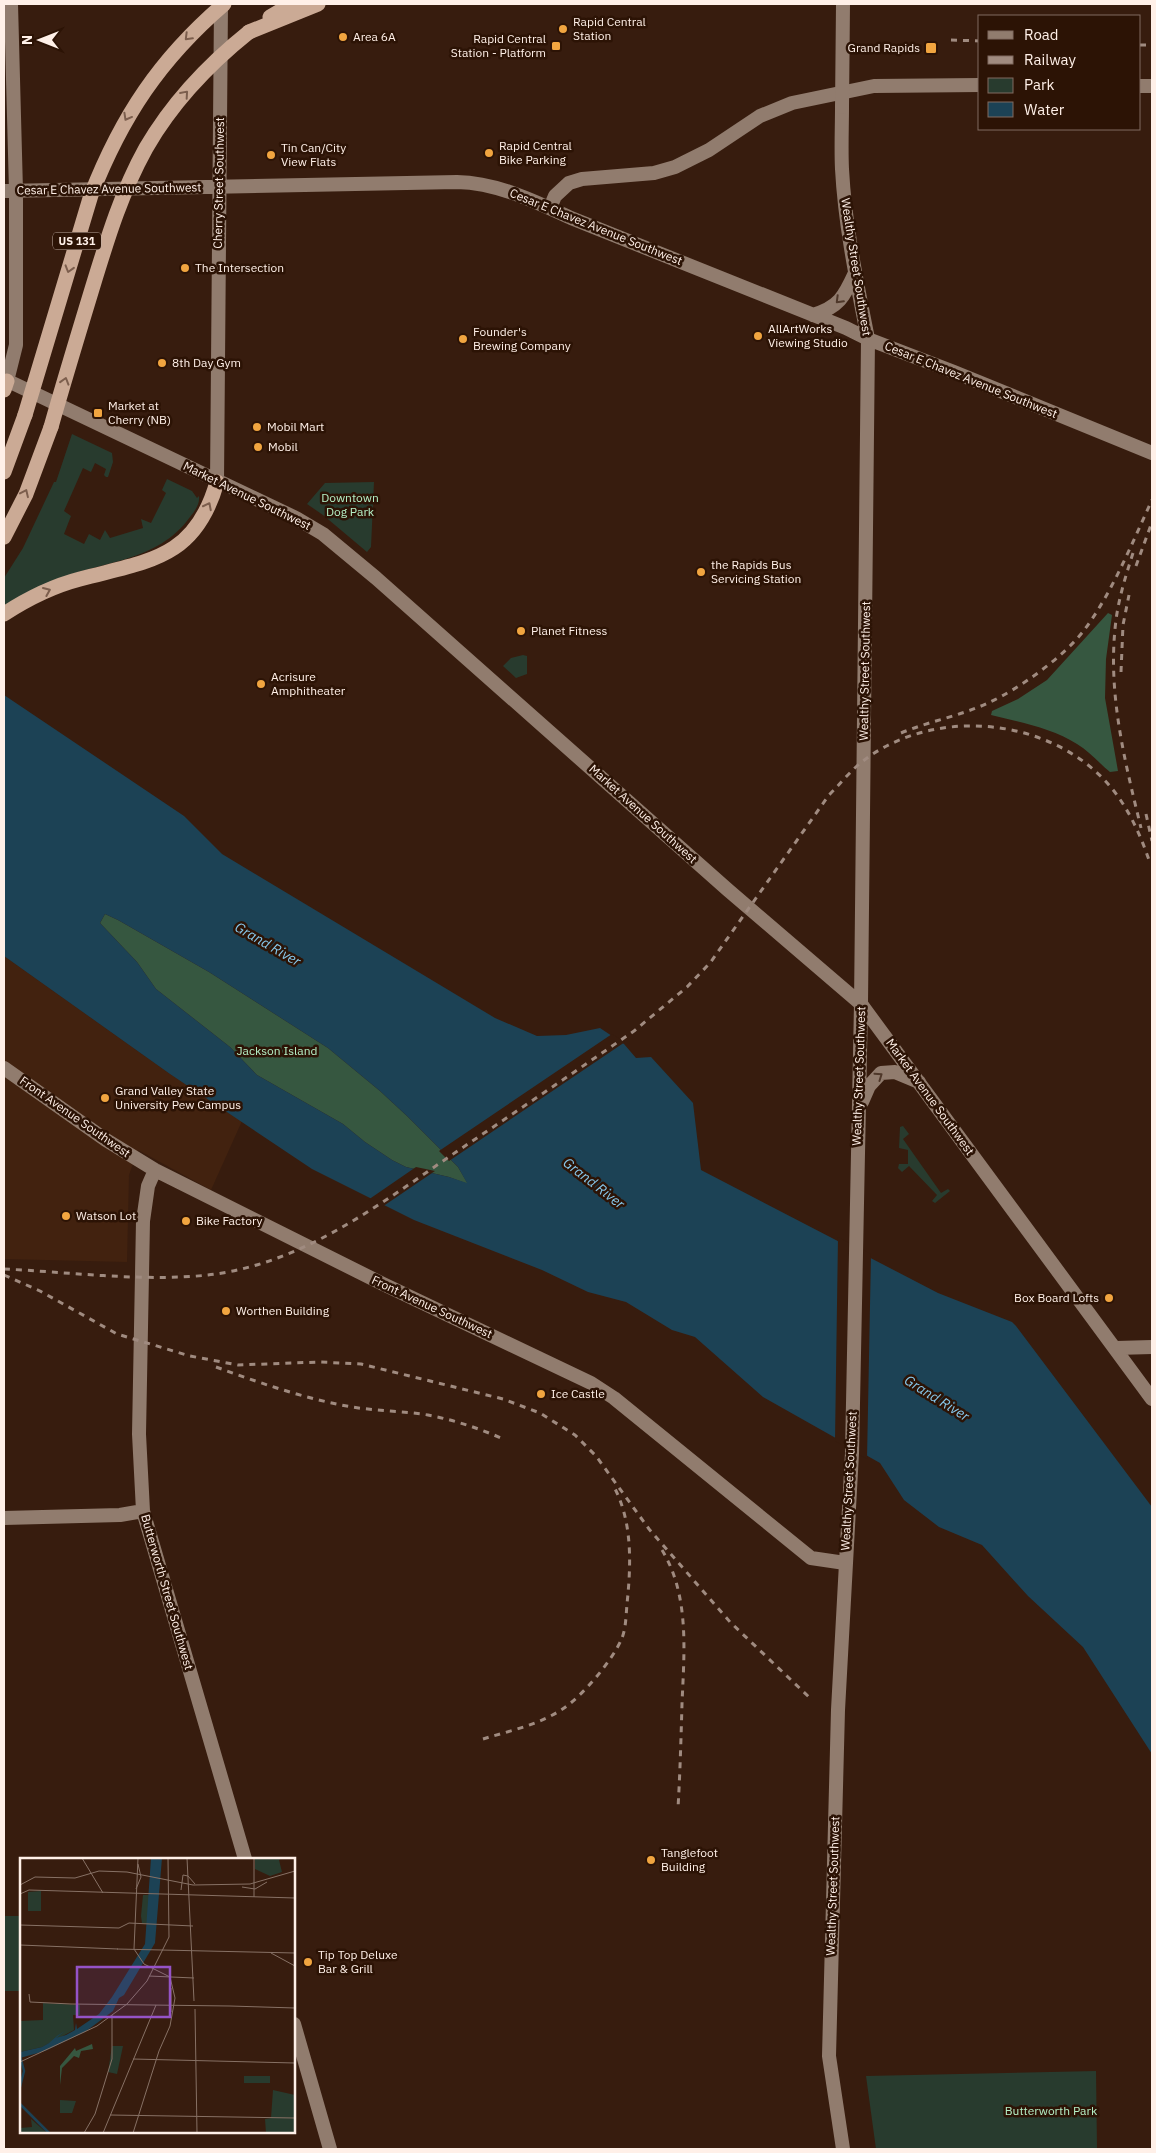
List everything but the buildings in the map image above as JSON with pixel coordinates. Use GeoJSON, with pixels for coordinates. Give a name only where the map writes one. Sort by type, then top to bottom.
{"type":"FeatureCollection","features":[{"type":"Feature","properties":{"kind":"highway","name":"US 131"},"geometry":{"type":"LineString","coordinates":[[4,472],[25,415],[91,195],[104,161],[132,108],[154,77],[190,35],[223,4]]}},
{"type":"Feature","properties":{"kind":"highway","name":"US 131"},"geometry":{"type":"LineString","coordinates":[[4,537],[26,494],[50,427],[111,227],[133,173],[147,146],[184,95],[216,61],[249,32],[292,4]]}},
{"type":"Feature","properties":{"kind":"highway"},"geometry":{"type":"LineString","coordinates":[[249,32],[318,4]]}},
{"type":"Feature","properties":{"kind":"highway"},"geometry":{"type":"LineString","coordinates":[[4,614],[30,598],[63,584],[143,564],[165,554],[185,539],[194,528],[208,506],[217,482]]}},
{"type":"Feature","properties":{"kind":"main road"},"geometry":{"type":"LineString","coordinates":[[5,383],[16,345],[10,191],[11,4]]}},
{"type":"Feature","properties":{"kind":"main road","name":"Cherry Street Southwest"},"geometry":{"type":"LineString","coordinates":[[217,482],[219,186],[223,4]]}},
{"type":"Feature","properties":{"kind":"main road","name":"Wealthy Street Southwest"},"geometry":{"type":"LineString","coordinates":[[843,4],[842,169],[855,274],[868,339],[861,1004],[856,1173],[852,1453],[838,1727],[829,2056],[843,2149]]}},
{"type":"Feature","properties":{"kind":"main road"},"geometry":{"type":"LineString","coordinates":[[550,208],[555,196],[569,183],[582,179],[654,174],[675,167],[709,150],[760,116],[808,99],[892,84],[978,85]]}},
{"type":"Feature","properties":{"kind":"main road","name":"Cesar E Chavez Avenue Southwest"},"geometry":{"type":"LineString","coordinates":[[10,191],[482,183],[509,191],[868,339],[1152,453]]}},
{"type":"Feature","properties":{"kind":"main road"},"geometry":{"type":"LineString","coordinates":[[813,315],[826,311],[837,304],[844,297],[855,274]]}},
{"type":"Feature","properties":{"kind":"main road","name":"Market Avenue Southwest"},"geometry":{"type":"LineString","coordinates":[[5,383],[296,518],[333,542],[728,890],[861,1004],[1152,1399]]}},
{"type":"Feature","properties":{"kind":"main road","name":"Front Avenue Southwest"},"geometry":{"type":"LineString","coordinates":[[4,1068],[106,1140],[155,1170],[383,1284],[591,1383],[614,1398],[811,1558],[845,1563]]}},
{"type":"Feature","properties":{"kind":"main road"},"geometry":{"type":"LineString","coordinates":[[858,1114],[868,1086],[881,1073],[895,1072],[919,1082]]}},
{"type":"Feature","properties":{"kind":"main road","name":"Butterworth Street Southwest"},"geometry":{"type":"LineString","coordinates":[[155,1170],[148,1186],[143,1221],[139,1434],[143,1511],[246,1858]]}},
{"type":"Feature","properties":{"kind":"main road"},"geometry":{"type":"LineString","coordinates":[[1116,1348],[1152,1347]]}},
{"type":"Feature","properties":{"kind":"main road"},"geometry":{"type":"LineString","coordinates":[[4,1518],[120,1515],[143,1511]]}},
{"type":"Feature","properties":{"kind":"main road"},"geometry":{"type":"LineString","coordinates":[[295,2027],[330,2149]]}},
{"type":"Feature","properties":{"kind":"shaded area","name":"Grand Valley State University Pew Campus"},"geometry":{"type":"Polygon","coordinates":[[[4,956],[170,1074],[242,1121],[211,1190],[138,1150],[129,1175],[127,1262],[4,1259],[4,956]]]}},
{"type":"Feature","properties":{"kind":"green space"},"geometry":{"type":"Polygon","coordinates":[[[72,434],[112,453],[113,462],[108,477],[104,475],[106,469],[95,463],[91,472],[83,468],[64,511],[71,516],[64,534],[84,544],[89,534],[100,540],[105,530],[110,538],[143,528],[141,519],[151,523],[166,493],[162,490],[167,479],[192,491],[197,498],[199,496],[198,505],[177,532],[146,552],[55,580],[4,606],[4,578],[23,548],[54,482],[56,482],[72,434]]]}},
{"type":"Feature","properties":{"kind":"green space","name":"Downtown Dog Park"},"geometry":{"type":"Polygon","coordinates":[[[374,482],[371,547],[367,552],[307,504],[325,483],[374,482]]]}},
{"type":"Feature","properties":{"kind":"green space"},"geometry":{"type":"Polygon","coordinates":[[[1108,613],[1112,615],[1106,659],[1105,698],[1118,771],[1110,772],[1086,750],[1067,738],[1036,726],[991,715],[992,711],[1018,699],[1047,680],[1108,613]]]}},
{"type":"Feature","properties":{"kind":"green space"},"geometry":{"type":"Polygon","coordinates":[[[527,656],[527,674],[516,678],[503,666],[511,658],[527,656]]]}},
{"type":"Feature","properties":{"kind":"green space","name":"Jackson Island"},"geometry":{"type":"Polygon","coordinates":[[[105,914],[209,972],[328,1048],[407,1116],[458,1167],[468,1184],[449,1177],[406,1167],[392,1160],[343,1124],[257,1075],[230,1047],[156,989],[137,962],[100,923],[105,914]]]}},
{"type":"Feature","properties":{"kind":"green space"},"geometry":{"type":"Polygon","coordinates":[[[903,1126],[909,1134],[903,1139],[941,1193],[948,1189],[950,1191],[935,1203],[932,1201],[937,1195],[909,1166],[902,1172],[898,1168],[899,1164],[908,1164],[908,1150],[899,1148],[900,1127],[903,1126]]]}},
{"type":"Feature","properties":{"kind":"green space"},"geometry":{"type":"Polygon","coordinates":[[[4,1916],[20,1916],[20,1991],[4,1991],[4,1916]]]}},
{"type":"Feature","properties":{"kind":"green space","name":"Butterworth Park"},"geometry":{"type":"Polygon","coordinates":[[[1096,2071],[1097,2149],[876,2149],[866,2076],[1096,2071]]]}},
{"type":"Feature","properties":{"kind":"water","name":"Grand River"},"geometry":{"type":"Polygon","coordinates":[[[4,695],[184,816],[222,854],[495,1018],[537,1036],[566,1035],[600,1028],[624,1044],[636,1058],[651,1057],[693,1103],[701,1170],[938,1293],[1012,1322],[1152,1507],[1152,1754],[1083,1647],[1028,1596],[982,1545],[939,1527],[904,1500],[880,1463],[763,1397],[695,1337],[672,1330],[626,1302],[588,1292],[542,1270],[414,1220],[312,1169],[170,1074],[4,956],[4,695]],[[105,914],[100,923],[137,962],[156,989],[230,1047],[257,1075],[343,1124],[392,1160],[406,1167],[467,1183],[458,1167],[407,1116],[328,1048],[209,972],[105,914]]]}},
{"type":"Feature","properties":{"kind":"pier"},"geometry":{"type":"Polygon","coordinates":[[[612,1034],[625,1042],[449,1161],[439,1151],[612,1034]]]}},
{"type":"Feature","properties":{"kind":"pier"},"geometry":{"type":"Polygon","coordinates":[[[416,1167],[435,1171],[382,1207],[368,1200],[416,1167]]]}},
{"type":"Feature","properties":{"kind":"pier"},"geometry":{"type":"Polygon","coordinates":[[[838,1237],[871,1254],[867,1459],[835,1441],[838,1237]]]}},
{"type":"Feature","properties":{"kind":"railway"},"geometry":{"type":"LineString","coordinates":[[951,40],[978,41]]}},
{"type":"Feature","properties":{"kind":"railway"},"geometry":{"type":"LineString","coordinates":[[1141,45],[1152,45]]}},
{"type":"Feature","properties":{"kind":"railway"},"geometry":{"type":"LineString","coordinates":[[901,733],[967,711],[1000,697],[1027,681],[1066,650],[1085,629],[1104,599],[1122,566],[1152,500]]}},
{"type":"Feature","properties":{"kind":"railway"},"geometry":{"type":"LineString","coordinates":[[1136,566],[1152,522]]}},
{"type":"Feature","properties":{"kind":"railway"},"geometry":{"type":"LineString","coordinates":[[1133,553],[1117,611],[1114,673],[1115,699],[1123,750],[1141,828]]}},
{"type":"Feature","properties":{"kind":"railway"},"geometry":{"type":"LineString","coordinates":[[1121,672],[1123,625],[1129,595]]}},
{"type":"Feature","properties":{"kind":"railway"},"geometry":{"type":"LineString","coordinates":[[4,1269],[132,1277],[208,1275],[243,1269],[277,1258],[309,1245],[371,1210],[634,1031],[687,987],[710,963],[829,795],[858,765],[888,745],[922,732],[957,726],[994,727],[1029,734],[1062,748],[1092,768],[1117,795],[1136,828],[1150,863]]}},
{"type":"Feature","properties":{"kind":"railway"},"geometry":{"type":"LineString","coordinates":[[1146,814],[1152,841]]}},
{"type":"Feature","properties":{"kind":"railway"},"geometry":{"type":"LineString","coordinates":[[4,1275],[40,1291],[117,1334],[190,1356],[238,1365],[320,1362],[361,1364],[503,1399],[540,1413],[575,1435],[596,1456],[649,1529],[730,1622],[810,1698]]}},
{"type":"Feature","properties":{"kind":"railway"},"geometry":{"type":"LineString","coordinates":[[216,1367],[266,1385],[318,1400],[352,1407],[438,1417],[501,1438]]}},
{"type":"Feature","properties":{"kind":"railway"},"geometry":{"type":"LineString","coordinates":[[483,1739],[533,1724],[561,1710],[587,1688],[618,1647],[625,1626],[630,1559],[624,1513],[613,1485]]}},
{"type":"Feature","properties":{"kind":"railway"},"geometry":{"type":"LineString","coordinates":[[662,1550],[677,1586],[683,1625],[684,1665],[678,1808]]}},
{"type":"Feature","properties":{"kind":"place","name":"Rapid Central Station"},"geometry":{"type":"Point","coordinates":[563,29]}},
{"type":"Feature","properties":{"kind":"place","name":"Area 6A"},"geometry":{"type":"Point","coordinates":[343,37]}},
{"type":"Feature","properties":{"kind":"place","name":"Rapid Central Station - Platform"},"geometry":{"type":"Point","coordinates":[556,46]}},
{"type":"Feature","properties":{"kind":"place","name":"Grand Rapids"},"geometry":{"type":"Point","coordinates":[931,48]}},
{"type":"Feature","properties":{"kind":"place","name":"Rapid Central Bike Parking"},"geometry":{"type":"Point","coordinates":[489,153]}},
{"type":"Feature","properties":{"kind":"place","name":"Tin Can/City View Flats"},"geometry":{"type":"Point","coordinates":[271,155]}},
{"type":"Feature","properties":{"kind":"place","name":"The Intersection"},"geometry":{"type":"Point","coordinates":[185,268]}},
{"type":"Feature","properties":{"kind":"place","name":"AllArtWorks Viewing Studio"},"geometry":{"type":"Point","coordinates":[758,336]}},
{"type":"Feature","properties":{"kind":"place","name":"Founder's Brewing Company"},"geometry":{"type":"Point","coordinates":[463,339]}},
{"type":"Feature","properties":{"kind":"place","name":"8th Day Gym"},"geometry":{"type":"Point","coordinates":[162,363]}},
{"type":"Feature","properties":{"kind":"place","name":"Market at Cherry (NB)"},"geometry":{"type":"Point","coordinates":[98,413]}},
{"type":"Feature","properties":{"kind":"place","name":"Mobil Mart"},"geometry":{"type":"Point","coordinates":[257,427]}},
{"type":"Feature","properties":{"kind":"place","name":"Mobil"},"geometry":{"type":"Point","coordinates":[258,447]}},
{"type":"Feature","properties":{"kind":"place","name":"the Rapids Bus Servicing Station"},"geometry":{"type":"Point","coordinates":[701,572]}},
{"type":"Feature","properties":{"kind":"place","name":"Planet Fitness"},"geometry":{"type":"Point","coordinates":[521,631]}},
{"type":"Feature","properties":{"kind":"place","name":"Acrisure Amphitheater"},"geometry":{"type":"Point","coordinates":[261,684]}},
{"type":"Feature","properties":{"kind":"place","name":"Grand Valley State University Pew Campus"},"geometry":{"type":"Point","coordinates":[105,1098]}},
{"type":"Feature","properties":{"kind":"place","name":"Watson Lot"},"geometry":{"type":"Point","coordinates":[66,1216]}},
{"type":"Feature","properties":{"kind":"place","name":"Bike Factory"},"geometry":{"type":"Point","coordinates":[186,1221]}},
{"type":"Feature","properties":{"kind":"place","name":"Box Board Lofts"},"geometry":{"type":"Point","coordinates":[1109,1298]}},
{"type":"Feature","properties":{"kind":"place","name":"Worthen Building"},"geometry":{"type":"Point","coordinates":[226,1311]}},
{"type":"Feature","properties":{"kind":"place","name":"Ice Castle"},"geometry":{"type":"Point","coordinates":[541,1394]}},
{"type":"Feature","properties":{"kind":"place","name":"Tanglefoot Building"},"geometry":{"type":"Point","coordinates":[651,1860]}},
{"type":"Feature","properties":{"kind":"place","name":"Tip Top Deluxe Bar & Grill"},"geometry":{"type":"Point","coordinates":[308,1962]}}]}
